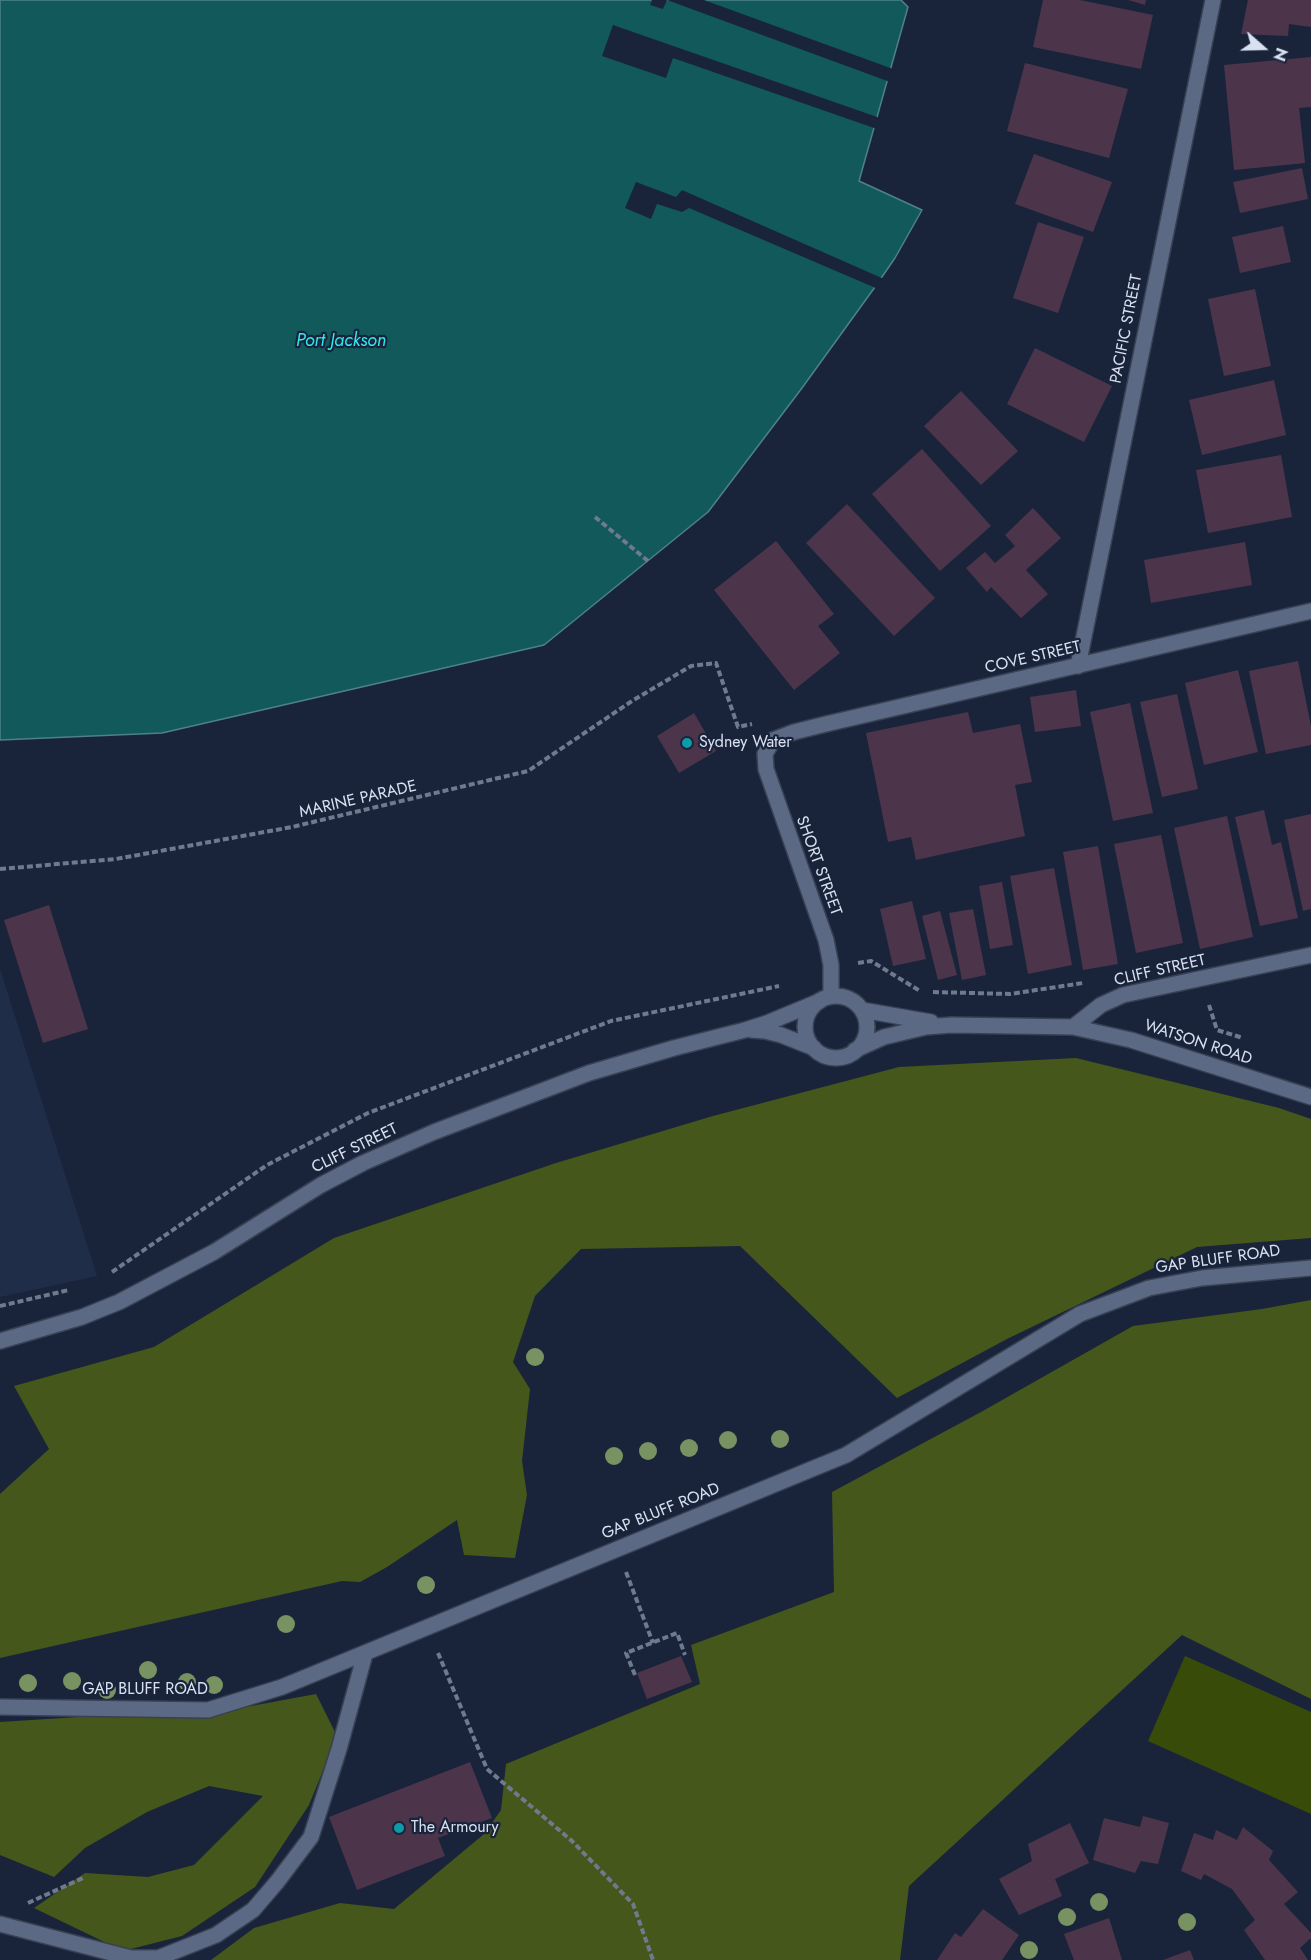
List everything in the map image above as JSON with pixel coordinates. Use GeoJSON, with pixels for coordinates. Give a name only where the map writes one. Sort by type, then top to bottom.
{"type":"FeatureCollection","features":[{"type":"Feature","properties":{"kind":"street","name":"PACIFIC STREET"},"geometry":{"type":"LineString","coordinates":[[1078,666],[1212,0]]}},
{"type":"Feature","properties":{"kind":"street","name":"COVE STREET"},"geometry":{"type":"LineString","coordinates":[[767,749],[774,740],[794,732],[1311,611]]}},
{"type":"Feature","properties":{"kind":"street","name":"SHORT STREET"},"geometry":{"type":"LineString","coordinates":[[767,749],[766,769],[825,940],[831,965],[825,998]]}},
{"type":"Feature","properties":{"kind":"street","name":"CLIFF STREET"},"geometry":{"type":"LineString","coordinates":[[1073,1027],[1101,1005],[1123,995],[1311,955]]}},
{"type":"Feature","properties":{"kind":"street"},"geometry":{"type":"LineString","coordinates":[[951,1025],[862,1010],[849,998],[825,998],[810,1010],[805,1026],[808,1041],[814,1049],[830,1057],[845,1056],[884,1037],[905,1031],[951,1025],[1073,1027]]}},
{"type":"Feature","properties":{"kind":"street","name":"CLIFF STREET"},"geometry":{"type":"LineString","coordinates":[[0,1341],[82,1317],[130,1297],[214,1252],[321,1185],[363,1163],[434,1132],[589,1073],[768,1023],[825,998]]}},
{"type":"Feature","properties":{"kind":"street"},"geometry":{"type":"LineString","coordinates":[[855,1050],[862,1042],[866,1028],[862,1010]]}},
{"type":"Feature","properties":{"kind":"street","name":"WATSON ROAD"},"geometry":{"type":"LineString","coordinates":[[1073,1027],[1131,1040],[1311,1097]]}},
{"type":"Feature","properties":{"kind":"street","name":"CLIFF STREET"},"geometry":{"type":"LineString","coordinates":[[745,1030],[781,1035],[814,1049]]}},
{"type":"Feature","properties":{"kind":"street","name":"GAP BLUFF ROAD"},"geometry":{"type":"LineString","coordinates":[[0,1707],[208,1710],[282,1687],[846,1455],[1080,1314],[1149,1288],[1202,1278],[1311,1268]]}},
{"type":"Feature","properties":{"kind":"street"},"geometry":{"type":"LineString","coordinates":[[0,1924],[131,1958],[158,1958],[216,1935],[253,1910],[278,1882],[311,1836],[339,1749],[365,1653]]}},
{"type":"Feature","properties":{"kind":"path"},"geometry":{"type":"LineString","coordinates":[[595,517],[648,561]]}},
{"type":"Feature","properties":{"kind":"path","name":"MARINE PARADE"},"geometry":{"type":"LineString","coordinates":[[0,870],[116,859],[292,827],[528,771],[632,701],[691,666],[716,663],[738,727],[759,722]]}},
{"type":"Feature","properties":{"kind":"path"},"geometry":{"type":"LineString","coordinates":[[1208,1000],[1217,1029],[1243,1038]]}},
{"type":"Feature","properties":{"kind":"path"},"geometry":{"type":"LineString","coordinates":[[617,1549],[653,1643]]}},
{"type":"Feature","properties":{"kind":"path"},"geometry":{"type":"LineString","coordinates":[[427,1627],[487,1769],[572,1841],[633,1904],[653,1960]]}},
{"type":"Feature","properties":{"kind":"path"},"geometry":{"type":"LineString","coordinates":[[635,1675],[626,1653],[677,1633],[685,1655]]}},
{"type":"Feature","properties":{"kind":"path"},"geometry":{"type":"LineString","coordinates":[[21,1906],[83,1878]]}},
{"type":"Feature","properties":{"kind":"shaded area"},"geometry":{"type":"Polygon","coordinates":[[[0,969],[97,1276],[0,1297],[0,969]]]}},
{"type":"Feature","properties":{"kind":"green space"},"geometry":{"type":"Polygon","coordinates":[[[1076,1058],[1279,1108],[1311,1119],[1311,1238],[1197,1247],[1007,1339],[897,1398],[740,1246],[581,1249],[535,1296],[513,1362],[530,1389],[522,1461],[527,1495],[515,1558],[464,1555],[457,1520],[387,1567],[360,1582],[342,1581],[0,1658],[0,1494],[49,1449],[14,1386],[154,1347],[334,1238],[556,1163],[713,1116],[899,1067],[1076,1058]]]}},
{"type":"Feature","properties":{"kind":"green space"},"geometry":{"type":"Polygon","coordinates":[[[1311,1300],[1311,1699],[1182,1635],[909,1886],[900,1960],[211,1960],[254,1928],[340,1903],[394,1909],[484,1834],[501,1810],[506,1764],[700,1684],[691,1645],[834,1592],[832,1492],[981,1412],[1133,1326],[1262,1309],[1311,1300]]]}},
{"type":"Feature","properties":{"kind":"green space"},"geometry":{"type":"Polygon","coordinates":[[[1185,1656],[1311,1712],[1311,1814],[1148,1741],[1185,1656]]]}},
{"type":"Feature","properties":{"kind":"green space"},"geometry":{"type":"Polygon","coordinates":[[[316,1694],[337,1736],[309,1805],[255,1887],[182,1936],[123,1951],[34,1908],[85,1873],[148,1877],[194,1865],[263,1796],[209,1786],[147,1812],[85,1848],[54,1877],[0,1855],[0,1722],[251,1706],[316,1694]]]}},
{"type":"Feature","properties":{"kind":"water","name":"Port Jackson"},"geometry":{"type":"Polygon","coordinates":[[[0,0],[901,0],[908,7],[859,181],[922,210],[895,258],[875,287],[708,512],[544,645],[162,733],[0,740],[0,0]]]}},
{"type":"Feature","properties":{"kind":"pier"},"geometry":{"type":"Polygon","coordinates":[[[652,0],[667,0],[663,9],[650,5],[652,0]]]}},
{"type":"Feature","properties":{"kind":"pier"},"geometry":{"type":"Polygon","coordinates":[[[667,0],[704,0],[893,69],[890,82],[667,0]]]}},
{"type":"Feature","properties":{"kind":"pier"},"geometry":{"type":"Polygon","coordinates":[[[613,25],[880,118],[877,129],[673,58],[666,78],[602,56],[613,25]]]}},
{"type":"Feature","properties":{"kind":"pier"},"geometry":{"type":"Polygon","coordinates":[[[636,182],[676,197],[682,190],[884,279],[878,289],[689,208],[682,212],[657,204],[651,219],[625,208],[636,182]]]}},
{"type":"Feature","properties":{"kind":"building"},"geometry":{"type":"Polygon","coordinates":[[[1043,0],[1080,0],[1153,15],[1141,69],[1033,47],[1043,0]]]}},
{"type":"Feature","properties":{"kind":"building"},"geometry":{"type":"Polygon","coordinates":[[[1128,0],[1146,0],[1145,5],[1128,0]]]}},
{"type":"Feature","properties":{"kind":"building"},"geometry":{"type":"Polygon","coordinates":[[[1248,0],[1311,0],[1311,27],[1289,24],[1288,36],[1241,34],[1248,0]]]}},
{"type":"Feature","properties":{"kind":"building"},"geometry":{"type":"Polygon","coordinates":[[[1311,57],[1311,107],[1299,108],[1305,163],[1234,170],[1224,65],[1311,57]]]}},
{"type":"Feature","properties":{"kind":"building"},"geometry":{"type":"Polygon","coordinates":[[[1025,63],[1128,89],[1109,158],[1007,131],[1025,63]]]}},
{"type":"Feature","properties":{"kind":"building"},"geometry":{"type":"Polygon","coordinates":[[[1034,154],[1112,182],[1093,232],[1015,204],[1034,154]]]}},
{"type":"Feature","properties":{"kind":"building"},"geometry":{"type":"Polygon","coordinates":[[[1302,168],[1308,199],[1240,213],[1233,182],[1302,168]]]}},
{"type":"Feature","properties":{"kind":"building"},"geometry":{"type":"Polygon","coordinates":[[[1038,222],[1084,237],[1058,313],[1013,298],[1038,222]]]}},
{"type":"Feature","properties":{"kind":"building"},"geometry":{"type":"Polygon","coordinates":[[[1283,226],[1291,262],[1240,273],[1232,237],[1283,226]]]}},
{"type":"Feature","properties":{"kind":"building"},"geometry":{"type":"Polygon","coordinates":[[[1255,289],[1271,366],[1224,376],[1208,299],[1255,289]]]}},
{"type":"Feature","properties":{"kind":"building"},"geometry":{"type":"Polygon","coordinates":[[[1035,348],[1112,386],[1084,442],[1007,404],[1035,348]]]}},
{"type":"Feature","properties":{"kind":"building"},"geometry":{"type":"Polygon","coordinates":[[[1274,380],[1286,435],[1202,455],[1189,400],[1274,380]]]}},
{"type":"Feature","properties":{"kind":"building"},"geometry":{"type":"Polygon","coordinates":[[[961,391],[1018,451],[981,485],[924,426],[961,391]]]}},
{"type":"Feature","properties":{"kind":"building"},"geometry":{"type":"Polygon","coordinates":[[[922,449],[991,526],[940,571],[872,494],[922,449]]]}},
{"type":"Feature","properties":{"kind":"building"},"geometry":{"type":"Polygon","coordinates":[[[1281,455],[1292,517],[1208,533],[1196,470],[1281,455]]]}},
{"type":"Feature","properties":{"kind":"building"},"geometry":{"type":"Polygon","coordinates":[[[847,504],[935,598],[894,636],[806,543],[847,504]]]}},
{"type":"Feature","properties":{"kind":"building"},"geometry":{"type":"Polygon","coordinates":[[[1033,508],[1061,538],[1026,570],[1048,594],[1021,618],[991,587],[987,592],[966,568],[985,552],[995,563],[1015,546],[1005,535],[1033,508]]]}},
{"type":"Feature","properties":{"kind":"building"},"geometry":{"type":"Polygon","coordinates":[[[776,541],[834,614],[818,626],[840,653],[794,690],[714,590],[776,541]]]}},
{"type":"Feature","properties":{"kind":"building"},"geometry":{"type":"Polygon","coordinates":[[[1245,542],[1252,585],[1151,603],[1144,560],[1245,542]]]}},
{"type":"Feature","properties":{"kind":"building"},"geometry":{"type":"Polygon","coordinates":[[[1298,661],[1311,726],[1311,745],[1266,754],[1249,671],[1298,661]]]}},
{"type":"Feature","properties":{"kind":"building"},"geometry":{"type":"Polygon","coordinates":[[[1238,670],[1258,752],[1204,765],[1185,683],[1238,670]]]}},
{"type":"Feature","properties":{"kind":"building"},"geometry":{"type":"Polygon","coordinates":[[[1076,690],[1081,726],[1035,732],[1030,697],[1076,690]]]}},
{"type":"Feature","properties":{"kind":"building"},"geometry":{"type":"Polygon","coordinates":[[[1177,694],[1198,789],[1162,797],[1140,702],[1177,694]]]}},
{"type":"Feature","properties":{"kind":"building"},"geometry":{"type":"Polygon","coordinates":[[[1130,703],[1153,813],[1113,821],[1090,712],[1130,703]]]}},
{"type":"Feature","properties":{"kind":"building"},"geometry":{"type":"Polygon","coordinates":[[[968,712],[973,733],[1020,724],[1032,782],[1015,785],[1025,836],[916,860],[911,837],[888,842],[866,733],[968,712]]]}},
{"type":"Feature","properties":{"kind":"building","name":"Sydney Water"},"geometry":{"type":"Polygon","coordinates":[[[694,713],[716,751],[679,773],[657,736],[694,713]]]}},
{"type":"Feature","properties":{"kind":"building"},"geometry":{"type":"Polygon","coordinates":[[[1264,810],[1272,845],[1281,842],[1298,918],[1260,926],[1235,817],[1264,810]]]}},
{"type":"Feature","properties":{"kind":"building"},"geometry":{"type":"Polygon","coordinates":[[[1311,814],[1311,909],[1303,911],[1284,820],[1311,814]]]}},
{"type":"Feature","properties":{"kind":"building"},"geometry":{"type":"Polygon","coordinates":[[[1227,816],[1253,937],[1200,949],[1174,828],[1227,816]]]}},
{"type":"Feature","properties":{"kind":"building"},"geometry":{"type":"Polygon","coordinates":[[[1161,835],[1183,943],[1136,953],[1114,844],[1161,835]]]}},
{"type":"Feature","properties":{"kind":"building"},"geometry":{"type":"Polygon","coordinates":[[[1098,846],[1118,964],[1083,970],[1063,852],[1098,846]]]}},
{"type":"Feature","properties":{"kind":"building"},"geometry":{"type":"Polygon","coordinates":[[[1054,868],[1072,965],[1028,974],[1010,876],[1054,868]]]}},
{"type":"Feature","properties":{"kind":"building"},"geometry":{"type":"Polygon","coordinates":[[[1002,882],[1013,945],[990,949],[979,886],[1002,882]]]}},
{"type":"Feature","properties":{"kind":"building"},"geometry":{"type":"Polygon","coordinates":[[[912,901],[926,959],[893,966],[880,909],[912,901]]]}},
{"type":"Feature","properties":{"kind":"building"},"geometry":{"type":"Polygon","coordinates":[[[49,905],[88,1029],[43,1043],[4,920],[49,905]]]}},
{"type":"Feature","properties":{"kind":"building"},"geometry":{"type":"Polygon","coordinates":[[[973,909],[986,975],[962,980],[949,913],[973,909]]]}},
{"type":"Feature","properties":{"kind":"building"},"geometry":{"type":"Polygon","coordinates":[[[940,911],[957,975],[938,980],[922,916],[940,911]]]}},
{"type":"Feature","properties":{"kind":"building"},"geometry":{"type":"Polygon","coordinates":[[[681,1656],[692,1682],[647,1699],[637,1673],[681,1656]]]}},
{"type":"Feature","properties":{"kind":"building","name":"The Armoury"},"geometry":{"type":"Polygon","coordinates":[[[470,1762],[492,1818],[438,1838],[445,1856],[357,1890],[329,1817],[470,1762]]]}},
{"type":"Feature","properties":{"kind":"building"},"geometry":{"type":"Polygon","coordinates":[[[1143,1816],[1169,1823],[1158,1864],[1141,1861],[1135,1873],[1093,1860],[1104,1818],[1140,1827],[1143,1816]]]}},
{"type":"Feature","properties":{"kind":"building"},"geometry":{"type":"Polygon","coordinates":[[[1070,1823],[1089,1863],[1055,1879],[1062,1896],[1019,1915],[999,1879],[1032,1861],[1028,1844],[1070,1823]]]}},
{"type":"Feature","properties":{"kind":"building"},"geometry":{"type":"Polygon","coordinates":[[[1243,1827],[1273,1851],[1269,1860],[1298,1892],[1284,1904],[1311,1933],[1311,1938],[1300,1948],[1308,1960],[1265,1960],[1244,1930],[1255,1920],[1232,1889],[1204,1874],[1201,1880],[1181,1871],[1194,1833],[1213,1840],[1216,1830],[1237,1840],[1243,1827]]]}},
{"type":"Feature","properties":{"kind":"building"},"geometry":{"type":"Polygon","coordinates":[[[983,1909],[1019,1935],[1002,1960],[937,1960],[955,1933],[961,1937],[983,1909]]]}},
{"type":"Feature","properties":{"kind":"building"},"geometry":{"type":"Polygon","coordinates":[[[1109,1918],[1122,1960],[1074,1960],[1064,1934],[1109,1918]]]}},
{"type":"Feature","properties":{"kind":"building"},"geometry":{"type":"Polygon","coordinates":[[[1190,1950],[1194,1960],[1163,1960],[1190,1950]]]}},
{"type":"Feature","properties":{"kind":"place","name":"Sydney Water"},"geometry":{"type":"Point","coordinates":[687,743]}},
{"type":"Feature","properties":{"kind":"place","name":"The Armoury"},"geometry":{"type":"Point","coordinates":[399,1828]}}]}
